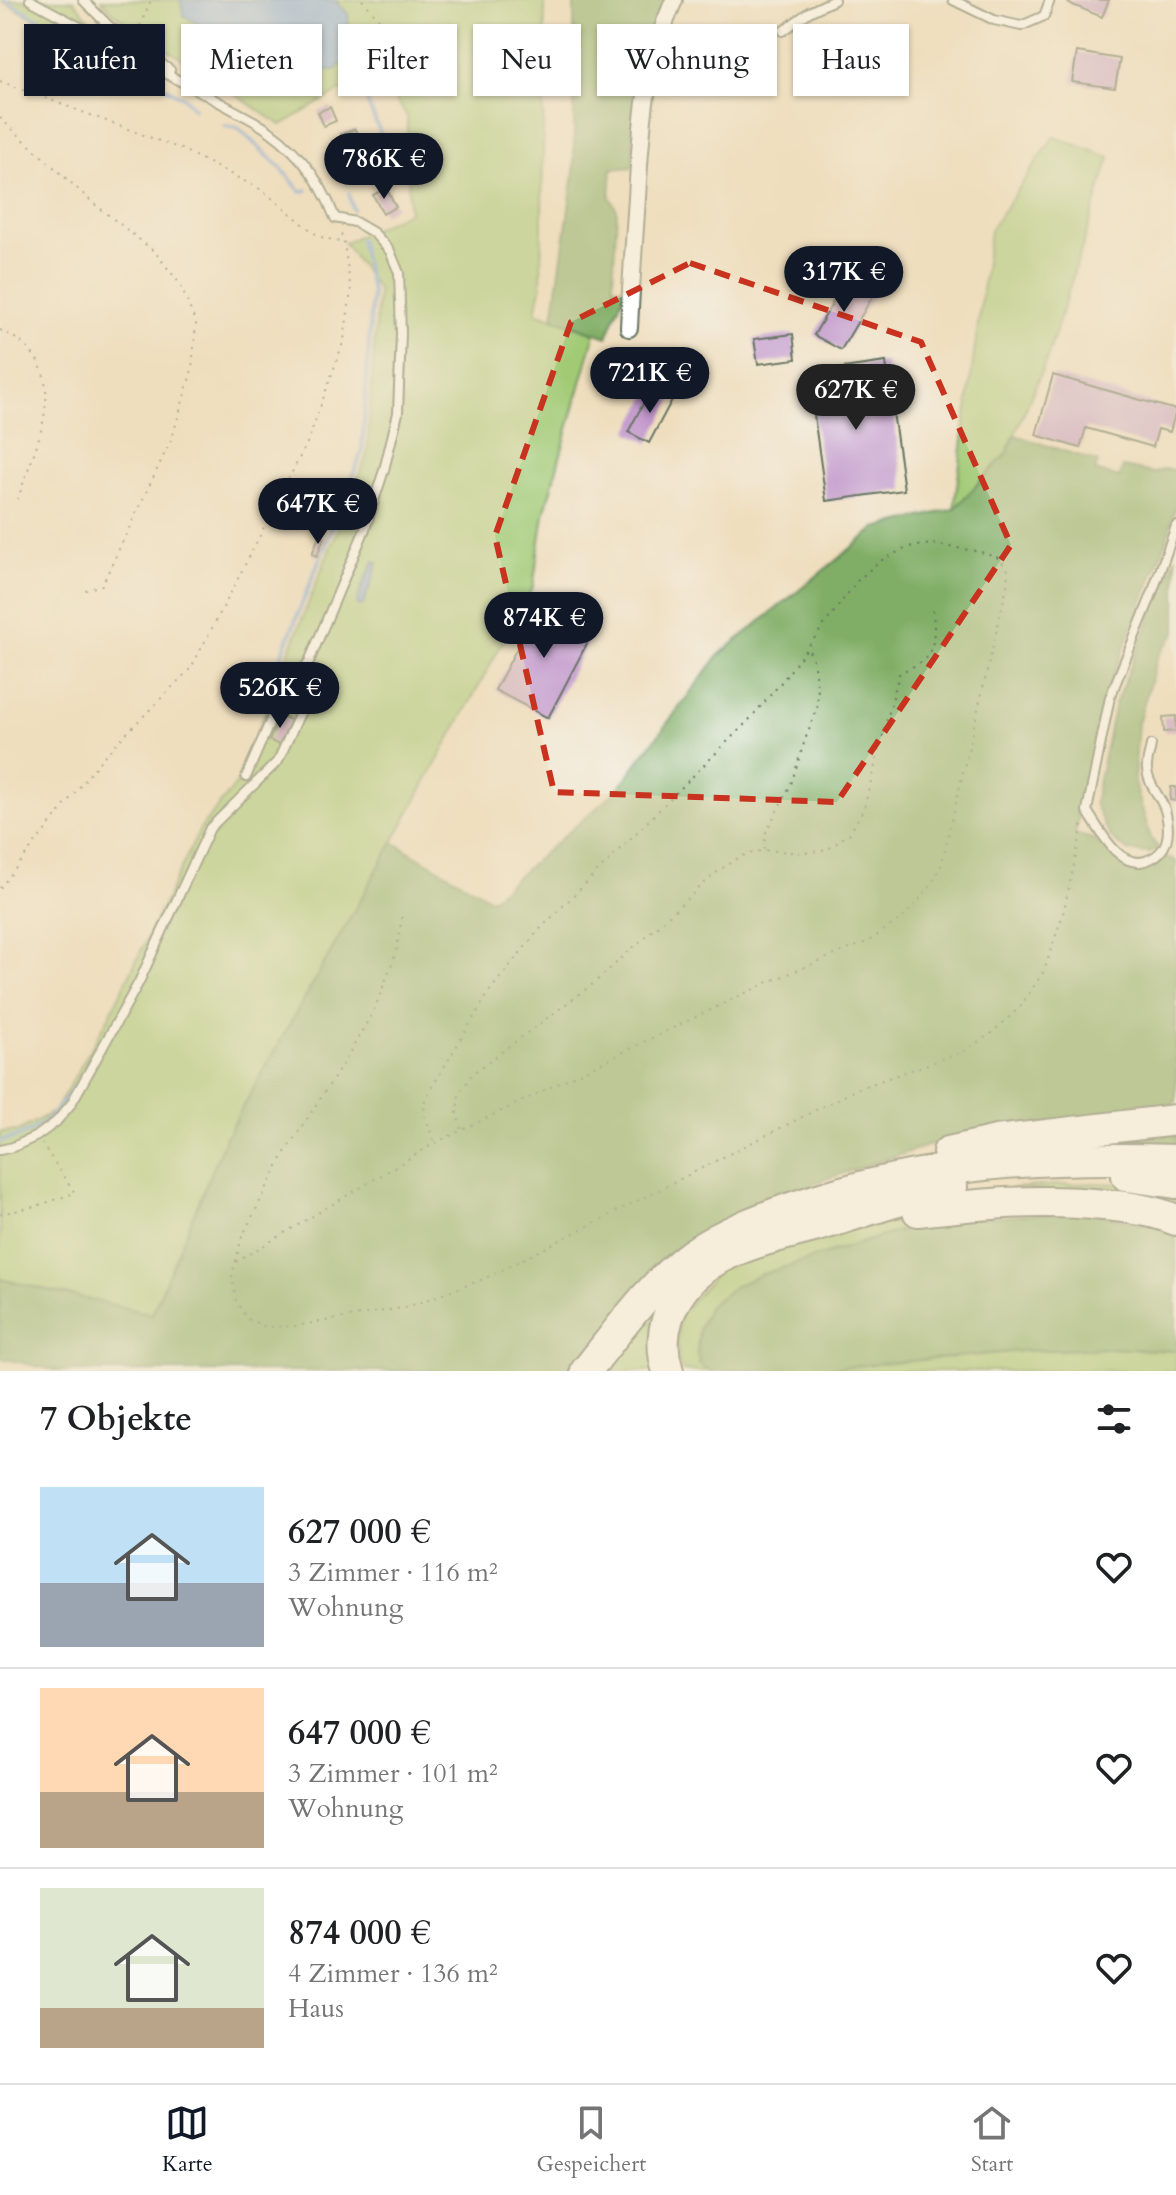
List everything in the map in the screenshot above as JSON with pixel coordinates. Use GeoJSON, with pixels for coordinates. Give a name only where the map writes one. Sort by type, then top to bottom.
{"type":"FeatureCollection","features":[{"type":"Feature","properties":{"kind":"highway"},"geometry":{"type":"LineString","coordinates":[[832,1208],[884,1171],[958,1149],[1025,1137],[1176,1120]]}},
{"type":"Feature","properties":{"kind":"highway"},"geometry":{"type":"LineString","coordinates":[[668,1371],[663,1346],[666,1324],[675,1299],[690,1279],[710,1263],[739,1249],[910,1175],[985,1164],[1060,1158],[1176,1160]]}},
{"type":"Feature","properties":{"kind":"highway"},"geometry":{"type":"LineString","coordinates":[[586,1371],[629,1314],[674,1269],[711,1242],[765,1217],[916,1195],[1005,1178],[1041,1175],[1102,1174],[1176,1183]]}},
{"type":"Feature","properties":{"kind":"highway"},"geometry":{"type":"LineString","coordinates":[[832,1208],[931,1209],[1023,1201],[1086,1203],[1149,1211],[1176,1220]]}},
{"type":"Feature","properties":{"kind":"street"},"geometry":{"type":"LineString","coordinates":[[629,328],[640,137],[648,77],[663,24],[674,0]]}},
{"type":"Feature","properties":{"kind":"lane"},"geometry":{"type":"LineString","coordinates":[[30,0],[181,81]]}},
{"type":"Feature","properties":{"kind":"lane"},"geometry":{"type":"LineString","coordinates":[[83,0],[108,24]]}},
{"type":"Feature","properties":{"kind":"lane"},"geometry":{"type":"LineString","coordinates":[[783,31],[809,12],[834,0]]}},
{"type":"Feature","properties":{"kind":"lane"},"geometry":{"type":"LineString","coordinates":[[953,0],[994,20],[1021,26],[1044,16],[1050,0]]}},
{"type":"Feature","properties":{"kind":"lane"},"geometry":{"type":"LineString","coordinates":[[0,1150],[37,1136],[56,1122],[71,1104],[139,982],[210,828],[278,761],[300,713],[308,664],[365,529],[398,413],[399,273],[390,251],[374,233],[355,222],[335,218],[316,178],[285,142],[270,130],[209,96]]}},
{"type":"Feature","properties":{"kind":"lane"},"geometry":{"type":"LineString","coordinates":[[1151,745],[1147,771],[1164,809],[1168,837],[1166,847],[1159,854],[1139,863],[1127,860],[1104,839],[1087,811],[1110,697],[1176,526]]}},
{"type":"Feature","properties":{"kind":"lane"},"geometry":{"type":"LineString","coordinates":[[246,777],[287,683],[308,664]]}},
{"type":"Feature","properties":{"kind":"path"},"geometry":{"type":"LineString","coordinates":[[141,24],[151,0]]}},
{"type":"Feature","properties":{"kind":"path"},"geometry":{"type":"LineString","coordinates":[[362,0],[383,24]]}},
{"type":"Feature","properties":{"kind":"path"},"geometry":{"type":"LineString","coordinates":[[0,81],[181,149],[262,190],[318,236],[344,243]]}},
{"type":"Feature","properties":{"kind":"path"},"geometry":{"type":"LineString","coordinates":[[0,118],[92,202],[155,252],[180,284],[196,324],[192,370],[172,438],[102,585],[82,591]]}},
{"type":"Feature","properties":{"kind":"path"},"geometry":{"type":"LineString","coordinates":[[0,888],[103,757],[191,668],[308,441],[344,340],[351,291],[344,243],[335,218]]}},
{"type":"Feature","properties":{"kind":"path"},"geometry":{"type":"LineString","coordinates":[[0,330],[29,349],[42,368],[48,389],[45,415],[18,499]]}},
{"type":"Feature","properties":{"kind":"path"},"geometry":{"type":"LineString","coordinates":[[236,1262],[435,1143],[766,983],[869,941],[905,916],[930,887],[941,866],[1007,586],[1008,570],[999,558],[932,544],[908,547],[880,561],[857,581],[808,648],[749,720],[538,931],[491,989],[425,1099],[424,1115],[435,1143]]}},
{"type":"Feature","properties":{"kind":"path"},"geometry":{"type":"LineString","coordinates":[[461,1131],[457,1114],[459,1094],[473,1073],[593,984],[718,871],[742,856],[764,850],[802,853],[827,850],[850,833],[864,808],[899,674],[925,660],[930,653],[936,621],[932,608]]}},
{"type":"Feature","properties":{"kind":"path"},"geometry":{"type":"LineString","coordinates":[[764,850],[766,832],[791,784],[817,710],[818,692],[808,648]]}},
{"type":"Feature","properties":{"kind":"path"},"geometry":{"type":"LineString","coordinates":[[402,917],[396,953],[375,1008],[345,1061],[284,1154],[242,1237],[232,1275],[236,1301],[247,1319],[267,1327],[296,1326],[407,1307],[484,1279],[857,1089],[962,1052],[992,1033],[1020,1007],[1044,971],[1063,914],[1087,811]]}},
{"type":"Feature","properties":{"kind":"path"},"geometry":{"type":"LineString","coordinates":[[0,1214],[75,1193],[37,1136]]}},
{"type":"Feature","properties":{"kind":"highlighted area"},"geometry":{"type":"Polygon","coordinates":[[[690,263],[921,342],[1011,545],[837,802],[554,792],[495,536],[571,322],[690,263]]]}},
{"type":"Feature","properties":{"kind":"green space"},"geometry":{"type":"Polygon","coordinates":[[[0,0],[73,0],[94,24],[45,24],[0,0]]]}},
{"type":"Feature","properties":{"kind":"green space"},"geometry":{"type":"Polygon","coordinates":[[[101,0],[545,0],[545,24],[473,24],[473,96],[544,96],[541,288],[536,312],[595,333],[544,514],[533,587],[226,1137],[152,1315],[0,1279],[0,1132],[18,1131],[55,1111],[110,1015],[200,829],[237,783],[367,455],[378,290],[344,243],[409,212],[407,116],[393,96],[457,96],[457,24],[338,24],[338,92],[281,125],[238,96],[322,96],[322,24],[181,24],[181,58],[165,48],[165,24],[130,24],[101,0]]]}},
{"type":"Feature","properties":{"kind":"green space"},"geometry":{"type":"Polygon","coordinates":[[[574,0],[665,0],[656,24],[597,24],[597,96],[638,96],[633,167],[612,169],[610,197],[617,210],[613,286],[626,288],[607,337],[553,318],[574,173],[574,96],[581,96],[581,24],[574,24],[574,0]]]}},
{"type":"Feature","properties":{"kind":"green space"},"geometry":{"type":"Polygon","coordinates":[[[1054,137],[1110,157],[1048,356],[1007,453],[954,510],[990,230],[1054,137]]]}},
{"type":"Feature","properties":{"kind":"green space"},"geometry":{"type":"Polygon","coordinates":[[[1015,435],[1098,462],[1095,471],[1119,478],[1123,467],[1154,473],[1165,469],[1176,470],[1176,505],[1166,543],[1103,701],[1075,834],[1097,840],[1125,864],[1153,865],[1166,857],[1176,861],[1176,1102],[1164,1107],[955,1137],[832,1177],[756,1208],[582,1353],[565,1371],[59,1371],[0,1358],[0,1279],[152,1314],[226,1137],[393,842],[491,899],[616,791],[719,655],[876,528],[954,509],[1007,453],[1015,435]]]}},
{"type":"Feature","properties":{"kind":"green space"},"geometry":{"type":"Polygon","coordinates":[[[1176,556],[1176,632],[1158,656],[1138,723],[1134,781],[1151,838],[1158,848],[1150,853],[1128,851],[1113,840],[1094,803],[1115,704],[1176,556]]]}},
{"type":"Feature","properties":{"kind":"green space"},"geometry":{"type":"Polygon","coordinates":[[[1176,1134],[1176,1149],[1077,1146],[1176,1134]]]}},
{"type":"Feature","properties":{"kind":"green space"},"geometry":{"type":"Polygon","coordinates":[[[1123,1184],[1176,1193],[1176,1201],[1153,1194],[1151,1200],[1012,1188],[1123,1184]]]}},
{"type":"Feature","properties":{"kind":"green space"},"geometry":{"type":"Polygon","coordinates":[[[1084,1211],[1169,1230],[1176,1236],[1176,1351],[1109,1348],[1022,1351],[800,1371],[710,1371],[699,1364],[699,1329],[708,1307],[733,1287],[760,1275],[930,1221],[1084,1211]]]}},
{"type":"Feature","properties":{"kind":"green space"},"geometry":{"type":"Polygon","coordinates":[[[915,1219],[930,1221],[760,1275],[733,1287],[699,1363],[710,1371],[683,1371],[677,1342],[679,1315],[721,1268],[843,1230],[915,1219]]]}},
{"type":"Feature","properties":{"kind":"green space"},"geometry":{"type":"Polygon","coordinates":[[[646,1322],[654,1322],[655,1371],[603,1371],[646,1322]]]}},
{"type":"Feature","properties":{"kind":"green space"},"geometry":{"type":"Polygon","coordinates":[[[1109,1348],[1176,1351],[1176,1371],[800,1371],[1022,1351],[1109,1348]]]}},
{"type":"Feature","properties":{"kind":"water"},"geometry":{"type":"Polygon","coordinates":[[[180,0],[335,0],[348,14],[349,24],[338,24],[338,67],[322,70],[322,24],[198,24],[184,15],[180,0]]]}},
{"type":"Feature","properties":{"kind":"water"},"geometry":{"type":"Polygon","coordinates":[[[374,561],[378,563],[360,606],[357,604],[361,589],[374,561]]]}},
{"type":"Feature","properties":{"kind":"building"},"geometry":{"type":"Polygon","coordinates":[[[1069,0],[1109,0],[1102,17],[1068,3],[1069,0]]]}},
{"type":"Feature","properties":{"kind":"building"},"geometry":{"type":"Polygon","coordinates":[[[1077,52],[1120,59],[1115,88],[1072,82],[1077,52]]]}},
{"type":"Feature","properties":{"kind":"building"},"geometry":{"type":"Polygon","coordinates":[[[330,107],[336,121],[324,126],[318,112],[330,107]]]}},
{"type":"Feature","properties":{"kind":"building"},"geometry":{"type":"Polygon","coordinates":[[[355,129],[360,143],[346,148],[341,134],[355,129]]]}},
{"type":"Feature","properties":{"kind":"building"},"geometry":{"type":"Polygon","coordinates":[[[374,168],[377,174],[369,179],[365,173],[374,168]]]}},
{"type":"Feature","properties":{"kind":"building"},"geometry":{"type":"Polygon","coordinates":[[[386,188],[396,207],[383,214],[373,195],[386,188]]]}},
{"type":"Feature","properties":{"kind":"building"},"geometry":{"type":"Polygon","coordinates":[[[847,278],[874,294],[841,350],[814,335],[847,278]]]}},
{"type":"Feature","properties":{"kind":"building"},"geometry":{"type":"Polygon","coordinates":[[[793,334],[796,359],[758,364],[754,339],[793,334]]]}},
{"type":"Feature","properties":{"kind":"building"},"geometry":{"type":"Polygon","coordinates":[[[886,362],[904,490],[826,501],[808,373],[886,362]]]}},
{"type":"Feature","properties":{"kind":"building"},"geometry":{"type":"Polygon","coordinates":[[[1053,375],[1176,410],[1170,432],[1158,429],[1153,447],[1086,428],[1080,448],[1036,435],[1053,375]]]}},
{"type":"Feature","properties":{"kind":"building"},"geometry":{"type":"Polygon","coordinates":[[[652,387],[673,398],[649,443],[628,432],[652,387]]]}},
{"type":"Feature","properties":{"kind":"building"},"geometry":{"type":"Polygon","coordinates":[[[319,536],[324,538],[317,556],[312,554],[319,536]]]}},
{"type":"Feature","properties":{"kind":"building"},"geometry":{"type":"Polygon","coordinates":[[[541,602],[594,630],[548,718],[495,690],[541,602]]]}},
{"type":"Feature","properties":{"kind":"building"},"geometry":{"type":"Polygon","coordinates":[[[281,716],[291,720],[279,745],[269,740],[281,716]]]}},
{"type":"Feature","properties":{"kind":"building"},"geometry":{"type":"Polygon","coordinates":[[[1176,716],[1176,731],[1164,732],[1163,717],[1176,716]]]}},
{"type":"Feature","properties":{"kind":"building"},"geometry":{"type":"Polygon","coordinates":[[[1171,787],[1176,787],[1176,801],[1170,800],[1171,787]]]}},
{"type":"Feature","properties":{"kind":"waterway"},"geometry":{"type":"LineString","coordinates":[[4,0],[185,98],[194,109]]}},
{"type":"Feature","properties":{"kind":"waterway"},"geometry":{"type":"LineString","coordinates":[[337,174],[382,153],[380,132],[365,96]]}},
{"type":"Feature","properties":{"kind":"waterway"},"geometry":{"type":"LineString","coordinates":[[225,126],[238,128],[281,168],[301,192],[307,190]]}},
{"type":"Feature","properties":{"kind":"waterway"},"geometry":{"type":"LineString","coordinates":[[349,194],[353,210]]}},
{"type":"Feature","properties":{"kind":"waterway"},"geometry":{"type":"LineString","coordinates":[[264,700],[362,452],[372,293],[360,240]]}},
{"type":"Feature","properties":{"kind":"waterway"},"geometry":{"type":"LineString","coordinates":[[0,1141],[24,1134],[43,1123],[74,1087]]}}]}
